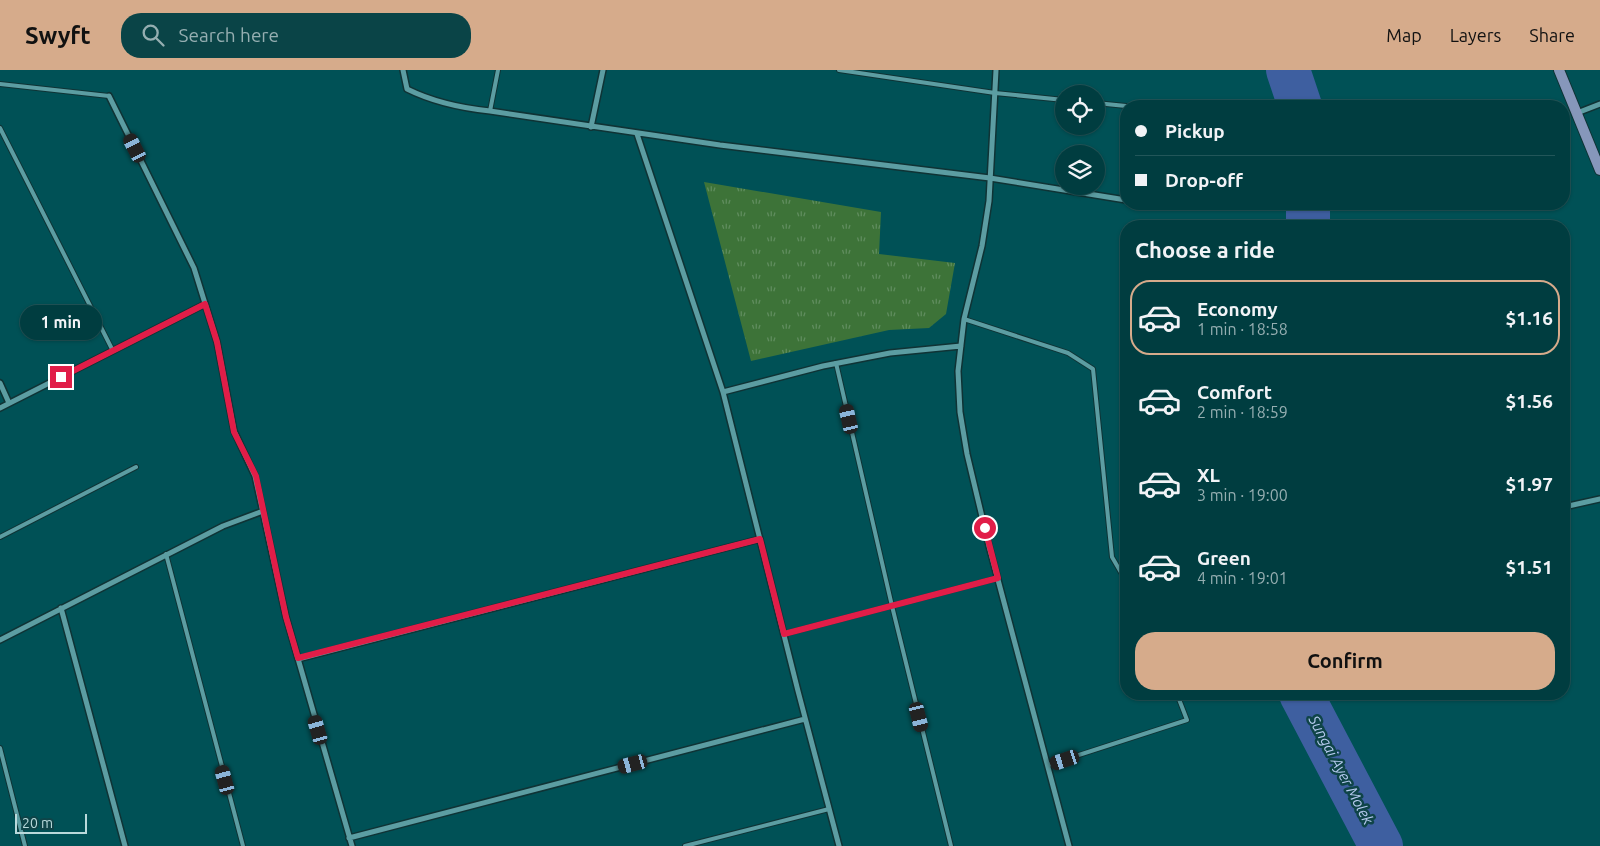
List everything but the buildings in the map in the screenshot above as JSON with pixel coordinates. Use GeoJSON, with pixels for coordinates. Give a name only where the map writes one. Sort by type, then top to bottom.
{"type":"FeatureCollection","features":[{"type":"Feature","properties":{"kind":"main road"},"geometry":{"type":"LineString","coordinates":[[1559,70],[1600,170]]}},
{"type":"Feature","properties":{"kind":"street"},"geometry":{"type":"LineString","coordinates":[[402,70],[407,89],[421,96],[466,108],[637,134],[990,178],[1120,199]]}},
{"type":"Feature","properties":{"kind":"street"},"geometry":{"type":"LineString","coordinates":[[592,127],[603,70]]}},
{"type":"Feature","properties":{"kind":"street"},"geometry":{"type":"LineString","coordinates":[[996,70],[989,201],[982,246],[964,319],[958,371],[960,412],[967,454],[998,578],[1069,846]]}},
{"type":"Feature","properties":{"kind":"street"},"geometry":{"type":"LineString","coordinates":[[109,96],[194,268],[217,342],[234,432],[256,476],[286,617],[352,846]]}},
{"type":"Feature","properties":{"kind":"street"},"geometry":{"type":"LineString","coordinates":[[1577,113],[1600,104]]}},
{"type":"Feature","properties":{"kind":"street"},"geometry":{"type":"LineString","coordinates":[[637,134],[723,392],[838,846]]}},
{"type":"Feature","properties":{"kind":"street"},"geometry":{"type":"LineString","coordinates":[[0,408],[205,304]]}},
{"type":"Feature","properties":{"kind":"street"},"geometry":{"type":"LineString","coordinates":[[723,392],[836,363],[890,352],[961,346]]}},
{"type":"Feature","properties":{"kind":"street"},"geometry":{"type":"LineString","coordinates":[[0,383],[9,403]]}},
{"type":"Feature","properties":{"kind":"street"},"geometry":{"type":"LineString","coordinates":[[1570,506],[1600,499]]}},
{"type":"Feature","properties":{"kind":"street"},"geometry":{"type":"LineString","coordinates":[[0,640],[223,526],[263,511]]}},
{"type":"Feature","properties":{"kind":"street"},"geometry":{"type":"LineString","coordinates":[[298,658],[760,539]]}},
{"type":"Feature","properties":{"kind":"street"},"geometry":{"type":"LineString","coordinates":[[61,608],[125,846]]}},
{"type":"Feature","properties":{"kind":"street"},"geometry":{"type":"LineString","coordinates":[[349,838],[805,719]]}},
{"type":"Feature","properties":{"kind":"lane"},"geometry":{"type":"LineString","coordinates":[[490,111],[498,70]]}},
{"type":"Feature","properties":{"kind":"lane"},"geometry":{"type":"LineString","coordinates":[[839,70],[995,93],[1055,99]]}},
{"type":"Feature","properties":{"kind":"lane"},"geometry":{"type":"LineString","coordinates":[[0,84],[109,96]]}},
{"type":"Feature","properties":{"kind":"lane"},"geometry":{"type":"LineString","coordinates":[[1105,104],[1120,105]]}},
{"type":"Feature","properties":{"kind":"lane"},"geometry":{"type":"LineString","coordinates":[[0,128],[113,351]]}},
{"type":"Feature","properties":{"kind":"lane"},"geometry":{"type":"LineString","coordinates":[[964,319],[1068,352],[1094,369],[1112,557],[1120,571]]}},
{"type":"Feature","properties":{"kind":"lane"},"geometry":{"type":"LineString","coordinates":[[836,363],[892,606],[951,846]]}},
{"type":"Feature","properties":{"kind":"lane"},"geometry":{"type":"LineString","coordinates":[[0,537],[136,467]]}},
{"type":"Feature","properties":{"kind":"lane"},"geometry":{"type":"LineString","coordinates":[[166,554],[243,846]]}},
{"type":"Feature","properties":{"kind":"lane"},"geometry":{"type":"LineString","coordinates":[[784,634],[998,578]]}},
{"type":"Feature","properties":{"kind":"lane"},"geometry":{"type":"LineString","coordinates":[[1048,765],[1187,720],[1180,700]]}},
{"type":"Feature","properties":{"kind":"lane"},"geometry":{"type":"LineString","coordinates":[[0,748],[25,846]]}},
{"type":"Feature","properties":{"kind":"lane"},"geometry":{"type":"LineString","coordinates":[[685,846],[829,809]]}},
{"type":"Feature","properties":{"kind":"green space"},"geometry":{"type":"Polygon","coordinates":[[[704,182],[881,212],[879,254],[955,263],[946,314],[929,328],[889,330],[751,361],[704,182]]]}},
{"type":"Feature","properties":{"kind":"waterway","name":"Sungai Ayer Molek"},"geometry":{"type":"LineString","coordinates":[[1288,70],[1298,100]]}},
{"type":"Feature","properties":{"kind":"waterway","name":"Sungai Ayer Molek"},"geometry":{"type":"LineString","coordinates":[[1308,210],[1308,220]]}},
{"type":"Feature","properties":{"kind":"waterway","name":"Sungai Ayer Molek"},"geometry":{"type":"LineString","coordinates":[[1304,700],[1381,846]]}},
{"type":"Feature","properties":{"kind":"route"},"geometry":{"type":"LineString","coordinates":[[61,377],[205,304],[217,342],[234,432],[256,476],[286,617],[298,658],[760,539],[784,634],[998,578],[985,528]]}}]}
